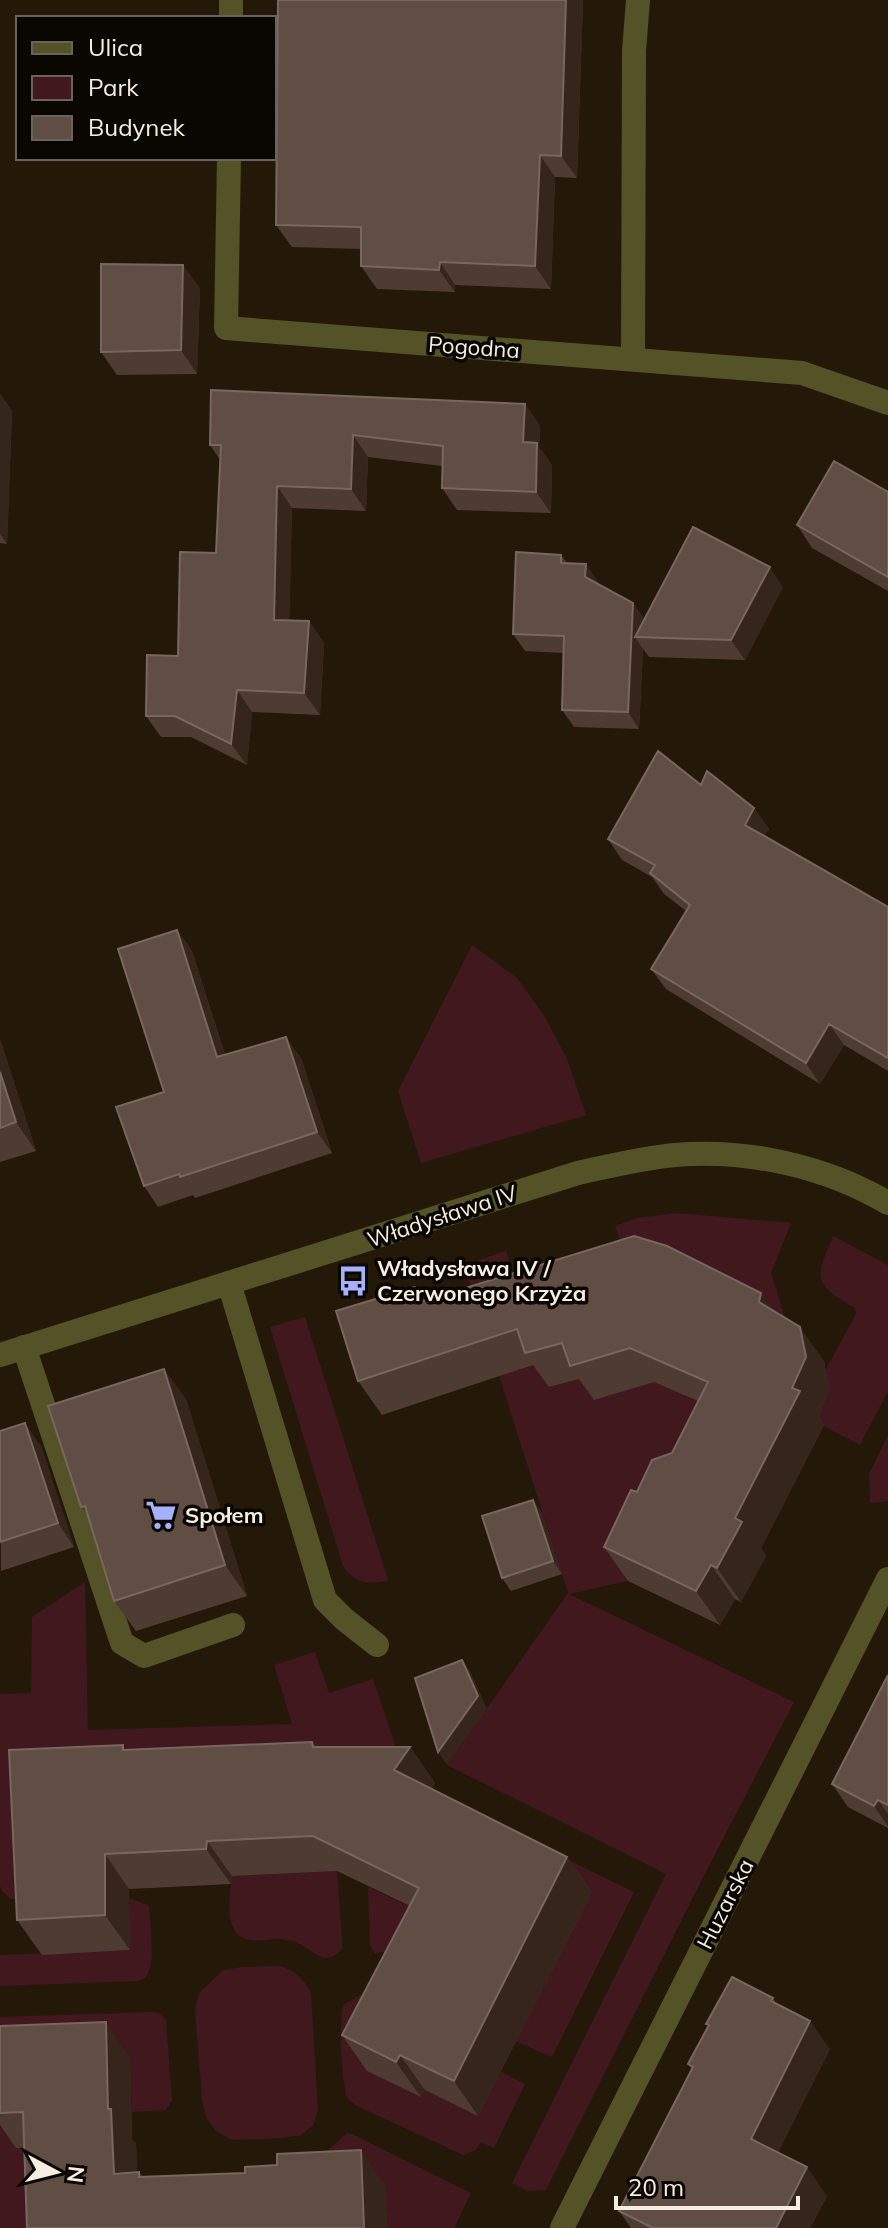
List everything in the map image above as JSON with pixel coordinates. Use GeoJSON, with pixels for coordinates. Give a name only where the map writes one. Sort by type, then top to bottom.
{"type":"FeatureCollection","features":[{"type":"Feature","properties":{"kind":"street"},"geometry":{"type":"LineString","coordinates":[[633,359],[634,51],[638,0]]}},
{"type":"Feature","properties":{"kind":"street","name":"Pogodna"},"geometry":{"type":"LineString","coordinates":[[229,160],[226,328],[802,373],[888,403]]}},
{"type":"Feature","properties":{"kind":"street","name":"Władysława IV"},"geometry":{"type":"LineString","coordinates":[[0,1355],[578,1173],[629,1162],[697,1154],[801,1166],[837,1178],[888,1203]]}},
{"type":"Feature","properties":{"kind":"street"},"geometry":{"type":"LineString","coordinates":[[229,1283],[325,1600],[377,1645]]}},
{"type":"Feature","properties":{"kind":"street"},"geometry":{"type":"LineString","coordinates":[[24,1347],[122,1643],[144,1656],[233,1625]]}},
{"type":"Feature","properties":{"kind":"street","name":"Huzarska"},"geometry":{"type":"LineString","coordinates":[[562,2228],[888,1579]]}},
{"type":"Feature","properties":{"kind":"green space"},"geometry":{"type":"Polygon","coordinates":[[[472,945],[517,978],[544,1015],[567,1059],[586,1115],[421,1163],[398,1091],[472,945]]]}},
{"type":"Feature","properties":{"kind":"green space"},"geometry":{"type":"Polygon","coordinates":[[[676,1213],[791,1223],[771,1273],[785,1327],[633,1278],[615,1226],[637,1218],[676,1213]]]}},
{"type":"Feature","properties":{"kind":"green space"},"geometry":{"type":"Polygon","coordinates":[[[833,1236],[888,1265],[888,1391],[860,1445],[816,1422],[812,1395],[856,1314],[855,1308],[832,1293],[822,1280],[823,1263],[833,1236]]]}},
{"type":"Feature","properties":{"kind":"green space"},"geometry":{"type":"Polygon","coordinates":[[[506,1251],[549,1387],[585,1377],[654,1382],[733,1414],[655,1524],[628,1581],[569,1594],[794,1702],[546,2190],[528,2191],[512,2183],[666,1874],[447,1765],[568,1593],[464,1265],[506,1251]]]}},
{"type":"Feature","properties":{"kind":"green space"},"geometry":{"type":"Polygon","coordinates":[[[305,1317],[388,1580],[363,1582],[343,1566],[270,1327],[305,1317]]]}},
{"type":"Feature","properties":{"kind":"green space"},"geometry":{"type":"Polygon","coordinates":[[[888,1435],[888,1501],[870,1503],[869,1474],[888,1435]]]}},
{"type":"Feature","properties":{"kind":"green space"},"geometry":{"type":"Polygon","coordinates":[[[85,1582],[88,1730],[292,1724],[274,1665],[315,1652],[329,1693],[373,1679],[407,1781],[634,1892],[552,2057],[515,2041],[402,1797],[40,1898],[11,1899],[2,1891],[0,1694],[31,1693],[32,1617],[85,1582]]]}},
{"type":"Feature","properties":{"kind":"green space"},"geometry":{"type":"Polygon","coordinates":[[[337,1871],[342,1949],[336,1955],[325,1958],[293,1941],[250,1940],[235,1931],[230,1912],[232,1876],[337,1871]]]}},
{"type":"Feature","properties":{"kind":"green space"},"geometry":{"type":"Polygon","coordinates":[[[368,1887],[447,1924],[394,1949],[375,1954],[370,1945],[368,1887]]]}},
{"type":"Feature","properties":{"kind":"green space"},"geometry":{"type":"Polygon","coordinates":[[[130,1898],[149,1906],[151,1959],[144,1978],[138,1981],[0,1986],[0,1955],[130,1950],[130,1898]]]}},
{"type":"Feature","properties":{"kind":"green space"},"geometry":{"type":"Polygon","coordinates":[[[281,1966],[299,1976],[311,1993],[318,2111],[313,2125],[301,2135],[232,2140],[217,2132],[207,2119],[202,2101],[195,2009],[199,1993],[223,1970],[281,1966]]]}},
{"type":"Feature","properties":{"kind":"green space"},"geometry":{"type":"Polygon","coordinates":[[[385,1981],[420,2097],[425,2090],[500,2071],[525,2084],[494,2148],[481,2142],[476,2150],[463,2155],[355,2105],[347,2098],[341,2052],[343,2005],[385,1981]]]}},
{"type":"Feature","properties":{"kind":"green space"},"geometry":{"type":"Polygon","coordinates":[[[152,2012],[166,2020],[172,2100],[166,2110],[132,2112],[130,2058],[48,2147],[51,2228],[0,2228],[0,2017],[152,2012]]]}},
{"type":"Feature","properties":{"kind":"green space"},"geometry":{"type":"Polygon","coordinates":[[[347,2133],[471,2193],[454,2228],[387,2228],[385,2186],[326,2152],[347,2133]]]}},
{"type":"Feature","properties":{"kind":"building"},"geometry":{"type":"Polygon","coordinates":[[[278,0],[566,0],[561,156],[540,155],[535,266],[440,262],[439,270],[361,266],[361,227],[276,225],[278,0]]]}},
{"type":"Feature","properties":{"kind":"building"},"geometry":{"type":"Polygon","coordinates":[[[101,264],[183,265],[181,350],[101,352],[101,264]]]}},
{"type":"Feature","properties":{"kind":"building"},"geometry":{"type":"Polygon","coordinates":[[[211,390],[525,404],[523,442],[537,443],[536,492],[442,488],[443,446],[353,435],[351,489],[277,486],[274,620],[309,621],[304,693],[237,690],[231,744],[175,716],[146,716],[147,655],[178,656],[180,552],[216,553],[221,445],[210,445],[211,390]]]}},
{"type":"Feature","properties":{"kind":"building"},"geometry":{"type":"Polygon","coordinates":[[[834,461],[888,492],[888,577],[797,525],[834,461]]]}},
{"type":"Feature","properties":{"kind":"building"},"geometry":{"type":"Polygon","coordinates":[[[693,527],[770,567],[731,640],[635,637],[693,527]]]}},
{"type":"Feature","properties":{"kind":"building"},"geometry":{"type":"Polygon","coordinates":[[[516,552],[561,555],[561,563],[586,564],[585,577],[633,603],[628,712],[562,710],[564,636],[513,634],[516,552]]]}},
{"type":"Feature","properties":{"kind":"building"},"geometry":{"type":"Polygon","coordinates":[[[658,751],[701,785],[707,771],[754,808],[745,825],[888,907],[888,1058],[829,1024],[806,1063],[651,969],[690,905],[650,873],[655,865],[608,839],[658,751]]]}},
{"type":"Feature","properties":{"kind":"building"},"geometry":{"type":"Polygon","coordinates":[[[177,930],[217,1057],[286,1037],[317,1132],[144,1186],[116,1107],[164,1092],[118,949],[177,930]]]}},
{"type":"Feature","properties":{"kind":"building"},"geometry":{"type":"Polygon","coordinates":[[[0,1072],[16,1122],[0,1128],[0,1072]]]}},
{"type":"Feature","properties":{"kind":"building"},"geometry":{"type":"Polygon","coordinates":[[[634,1236],[667,1246],[761,1293],[759,1302],[800,1327],[806,1357],[792,1388],[800,1391],[735,1518],[742,1522],[717,1568],[711,1565],[696,1591],[604,1547],[631,1490],[637,1492],[652,1460],[672,1453],[708,1382],[630,1348],[570,1366],[562,1343],[525,1353],[517,1329],[358,1381],[336,1311],[415,1287],[420,1302],[634,1236]]]}},
{"type":"Feature","properties":{"kind":"building","name":"Społem"},"geometry":{"type":"Polygon","coordinates":[[[164,1369],[225,1565],[114,1601],[85,1506],[81,1507],[48,1406],[164,1369]]]}},
{"type":"Feature","properties":{"kind":"building"},"geometry":{"type":"Polygon","coordinates":[[[25,1423],[58,1523],[0,1542],[0,1431],[25,1423]]]}},
{"type":"Feature","properties":{"kind":"building"},"geometry":{"type":"Polygon","coordinates":[[[533,1500],[553,1561],[502,1578],[482,1516],[533,1500]]]}},
{"type":"Feature","properties":{"kind":"building"},"geometry":{"type":"Polygon","coordinates":[[[462,1660],[478,1696],[438,1752],[415,1678],[462,1660]]]}},
{"type":"Feature","properties":{"kind":"building"},"geometry":{"type":"Polygon","coordinates":[[[888,1675],[888,1805],[878,1800],[874,1806],[832,1784],[888,1675]]]}},
{"type":"Feature","properties":{"kind":"building"},"geometry":{"type":"Polygon","coordinates":[[[312,1742],[313,1747],[410,1747],[394,1770],[567,1857],[454,2081],[400,2055],[396,2062],[342,2035],[419,1888],[313,1836],[207,1841],[206,1849],[105,1854],[105,1915],[17,1920],[9,1750],[123,1745],[123,1750],[312,1742]]]}},
{"type":"Feature","properties":{"kind":"building"},"geometry":{"type":"Polygon","coordinates":[[[732,1977],[810,2021],[751,2139],[807,2167],[776,2228],[653,2228],[619,2211],[693,2067],[688,2064],[732,1977]]]}},
{"type":"Feature","properties":{"kind":"building"},"geometry":{"type":"Polygon","coordinates":[[[106,2022],[108,2109],[111,2109],[114,2174],[139,2172],[139,2177],[245,2173],[245,2167],[277,2165],[277,2154],[361,2150],[364,2228],[27,2228],[23,2112],[0,2113],[0,2026],[106,2022]]]}},
{"type":"Feature","properties":{"kind":"place","name":"Władysława IV / Czerwonego Krzyża"},"geometry":{"type":"Point","coordinates":[353,1281]}},
{"type":"Feature","properties":{"kind":"place","name":"Społem"},"geometry":{"type":"Point","coordinates":[161,1515]}}]}
